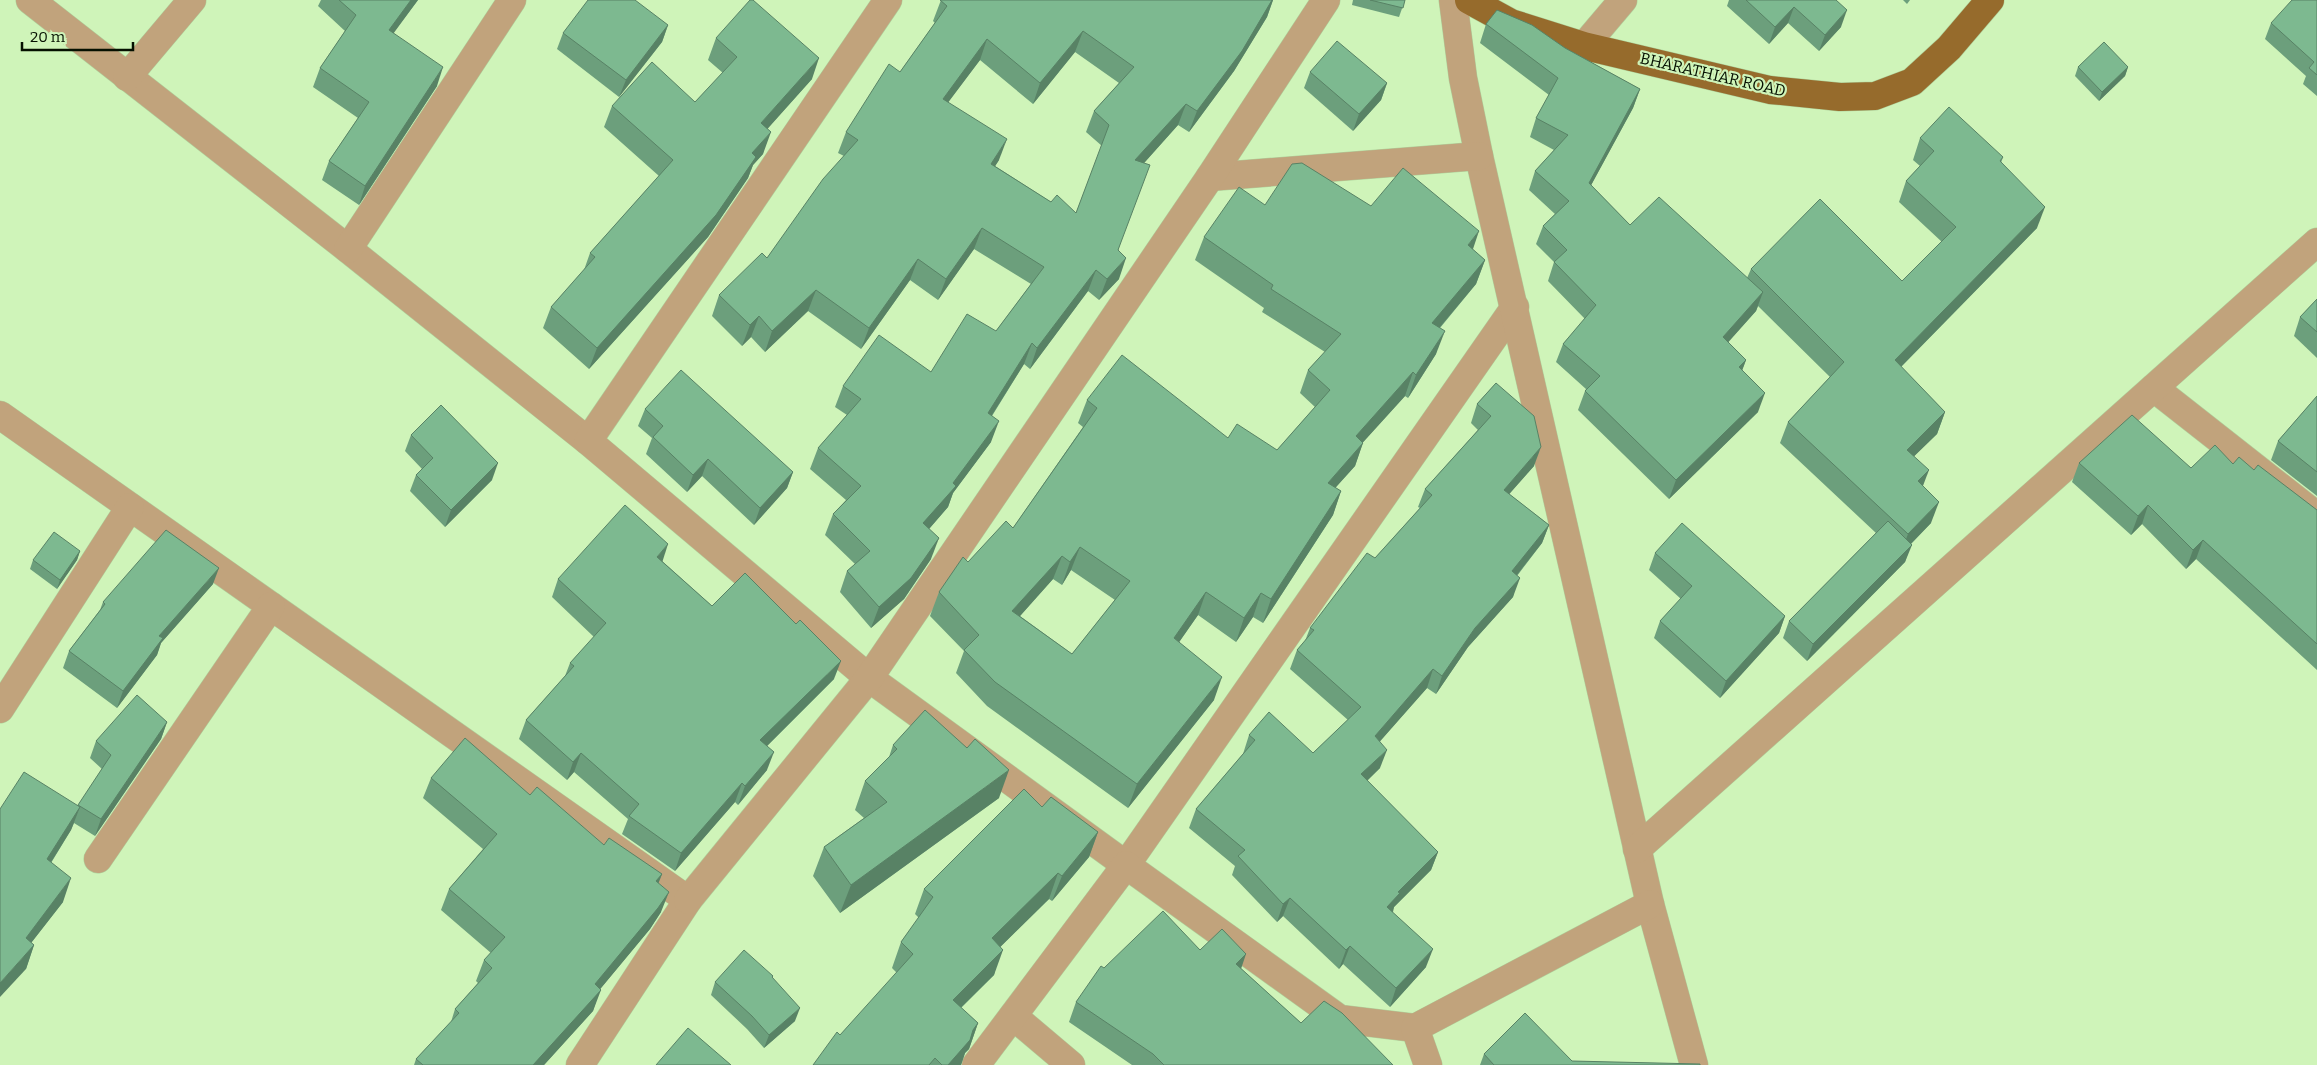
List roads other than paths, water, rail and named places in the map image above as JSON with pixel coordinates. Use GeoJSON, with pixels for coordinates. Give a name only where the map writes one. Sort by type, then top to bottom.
{"type":"FeatureCollection","features":[{"type":"Feature","properties":{"kind":"main road","name":"BHARATHIAR ROAD"},"geometry":{"type":"LineString","coordinates":[[1469,0],[1511,23],[1584,46],[1770,90],[1840,96],[1874,96],[1912,82],[1949,48],[1990,0]]}},
{"type":"Feature","properties":{"kind":"street"},"geometry":{"type":"LineString","coordinates":[[30,0],[348,249],[588,441],[869,678],[1340,1019],[1415,1028],[1650,904]]}},
{"type":"Feature","properties":{"kind":"street"},"geometry":{"type":"LineString","coordinates":[[127,77],[192,0]]}},
{"type":"Feature","properties":{"kind":"street"},"geometry":{"type":"LineString","coordinates":[[348,249],[512,0]]}},
{"type":"Feature","properties":{"kind":"street"},"geometry":{"type":"LineString","coordinates":[[588,441],[888,0]]}},
{"type":"Feature","properties":{"kind":"street"},"geometry":{"type":"LineString","coordinates":[[580,1065],[688,900],[869,678],[1210,177],[1326,0]]}},
{"type":"Feature","properties":{"kind":"street"},"geometry":{"type":"LineString","coordinates":[[1453,0],[1463,78],[1480,156],[1637,849],[1694,1065]]}},
{"type":"Feature","properties":{"kind":"street"},"geometry":{"type":"LineString","coordinates":[[1584,46],[1622,0]]}},
{"type":"Feature","properties":{"kind":"street"},"geometry":{"type":"LineString","coordinates":[[1210,177],[1480,156]]}},
{"type":"Feature","properties":{"kind":"street"},"geometry":{"type":"LineString","coordinates":[[1637,849],[2316,244]]}},
{"type":"Feature","properties":{"kind":"street"},"geometry":{"type":"LineString","coordinates":[[976,1065],[1126,865],[1515,307]]}},
{"type":"Feature","properties":{"kind":"street"},"geometry":{"type":"LineString","coordinates":[[2154,388],[2317,516]]}},
{"type":"Feature","properties":{"kind":"street"},"geometry":{"type":"LineString","coordinates":[[0,415],[688,900]]}},
{"type":"Feature","properties":{"kind":"street"},"geometry":{"type":"LineString","coordinates":[[0,709],[130,507]]}},
{"type":"Feature","properties":{"kind":"street"},"geometry":{"type":"LineString","coordinates":[[98,859],[271,606]]}},
{"type":"Feature","properties":{"kind":"street"},"geometry":{"type":"LineString","coordinates":[[1013,1016],[1071,1065]]}},
{"type":"Feature","properties":{"kind":"street"},"geometry":{"type":"LineString","coordinates":[[1415,1028],[1428,1065]]}}]}
